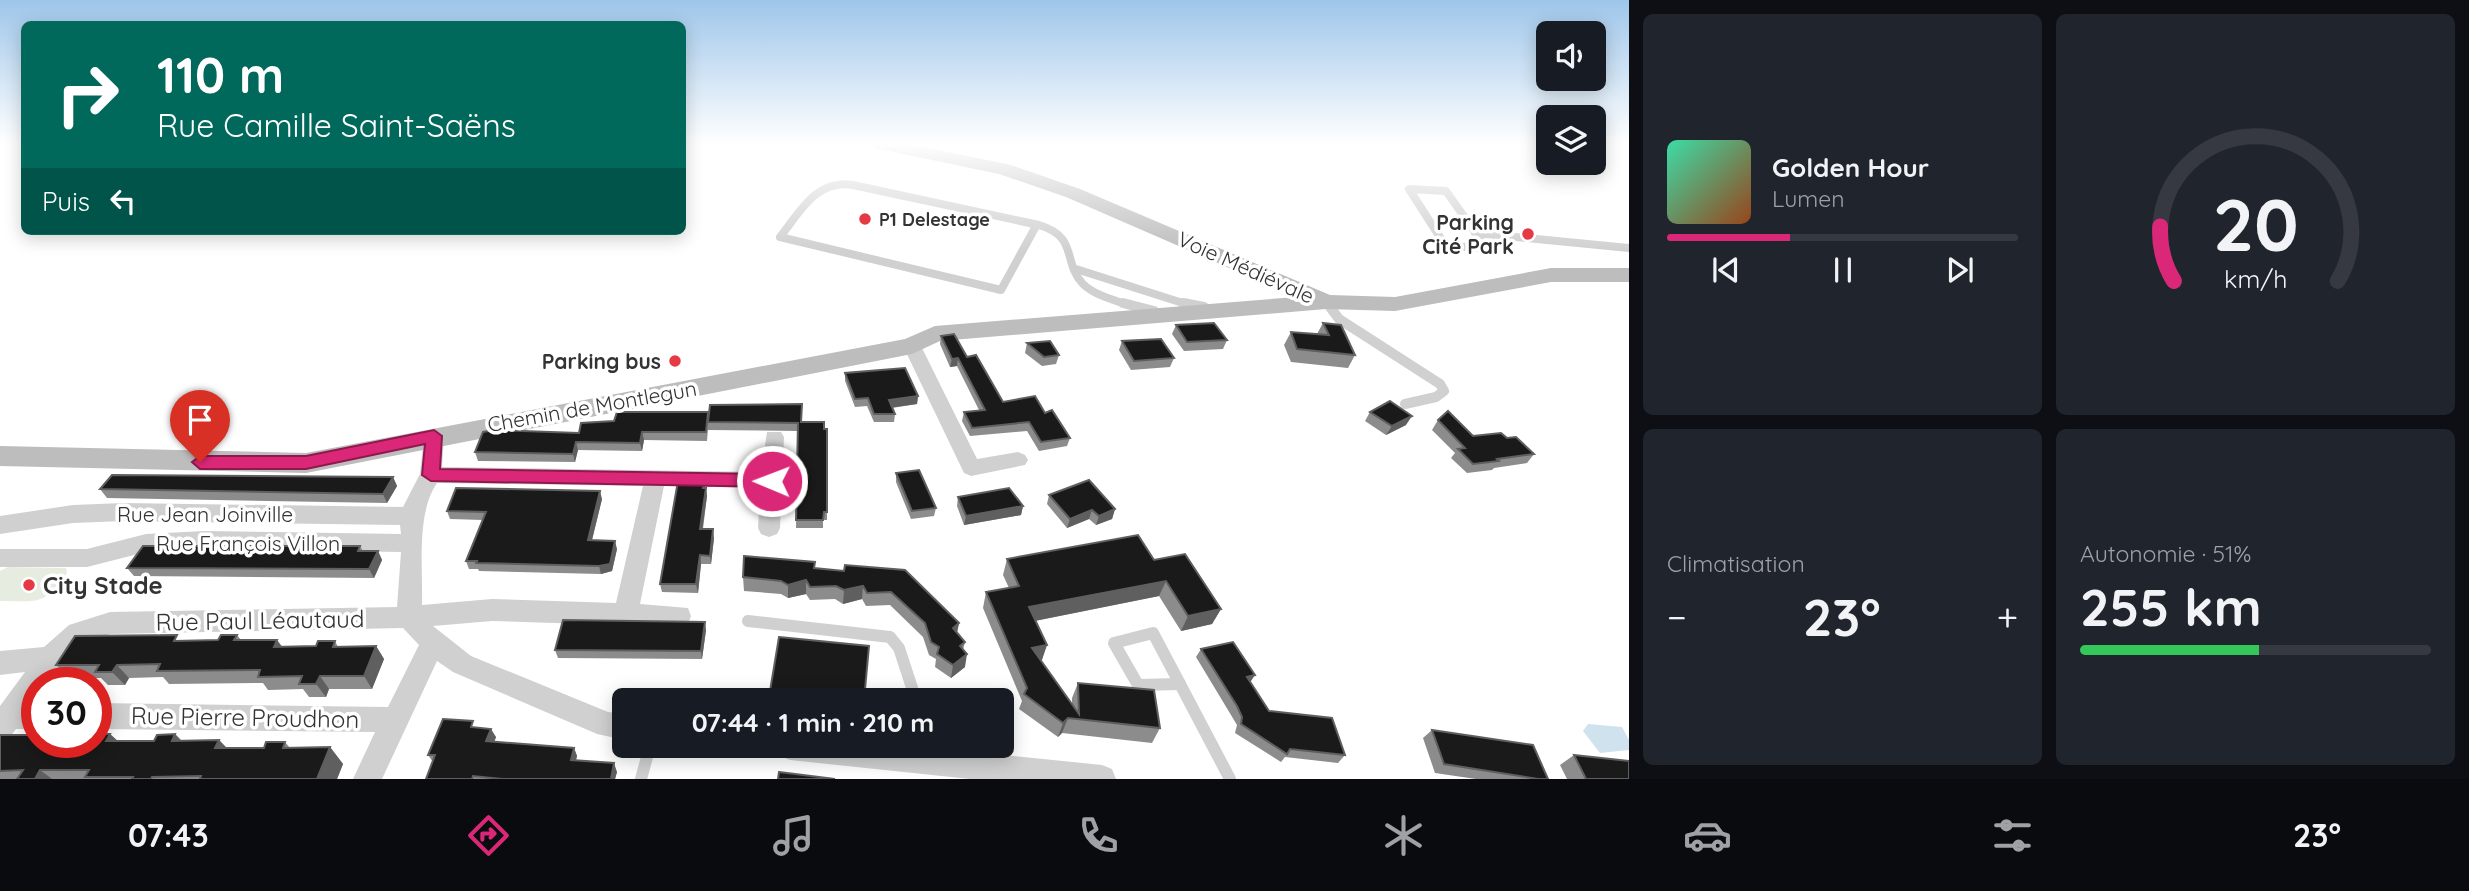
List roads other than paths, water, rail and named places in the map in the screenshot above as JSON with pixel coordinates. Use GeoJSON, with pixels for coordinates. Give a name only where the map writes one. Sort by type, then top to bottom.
{"type":"FeatureCollection","features":[{"type":"Feature","properties":{"kind":"street","name":"Voie Médiévale"},"geometry":{"type":"LineString","coordinates":[[1032,179],[1086,199],[1326,302],[1395,304],[1551,275],[1629,275]]}},
{"type":"Feature","properties":{"kind":"street"},"geometry":{"type":"LineString","coordinates":[[1239,265],[1254,282],[1256,291],[1252,299]]}},
{"type":"Feature","properties":{"kind":"street","name":"Chemin de Montlegun"},"geometry":{"type":"LineString","coordinates":[[1176,313],[1302,293]]}},
{"type":"Feature","properties":{"kind":"street","name":"Chemin de Montlegun"},"geometry":{"type":"LineString","coordinates":[[0,456],[255,464],[306,463],[434,436],[912,346],[935,334],[1326,302]]}},
{"type":"Feature","properties":{"kind":"street"},"geometry":{"type":"LineString","coordinates":[[912,346],[971,468],[1018,460]]}},
{"type":"Feature","properties":{"kind":"street"},"geometry":{"type":"LineString","coordinates":[[434,436],[431,475],[419,492],[411,516],[413,543],[409,617],[433,643],[462,664],[612,725]]}},
{"type":"Feature","properties":{"kind":"street"},"geometry":{"type":"LineString","coordinates":[[769,528],[774,437]]}},
{"type":"Feature","properties":{"kind":"street"},"geometry":{"type":"LineString","coordinates":[[431,475],[772,481]]}},
{"type":"Feature","properties":{"kind":"street"},"geometry":{"type":"LineString","coordinates":[[626,614],[655,479]]}},
{"type":"Feature","properties":{"kind":"street","name":"Rue Jean Joinville"},"geometry":{"type":"LineString","coordinates":[[0,525],[73,514],[124,512],[411,516]]}},
{"type":"Feature","properties":{"kind":"street","name":"Rue François Villon"},"geometry":{"type":"LineString","coordinates":[[0,558],[87,558],[146,543],[204,540],[413,543]]}},
{"type":"Feature","properties":{"kind":"street","name":"Rue Paul Léautaud"},"geometry":{"type":"LineString","coordinates":[[5,722],[50,658],[78,633],[110,623],[409,617],[492,610],[679,616]]}},
{"type":"Feature","properties":{"kind":"street"},"geometry":{"type":"LineString","coordinates":[[367,779],[393,720],[433,643]]}},
{"type":"Feature","properties":{"kind":"street"},"geometry":{"type":"LineString","coordinates":[[0,663],[50,658]]}},
{"type":"Feature","properties":{"kind":"street","name":"Rue Pierre Proudhon"},"geometry":{"type":"LineString","coordinates":[[112,716],[340,717],[393,720]]}},
{"type":"Feature","properties":{"kind":"street"},"geometry":{"type":"LineString","coordinates":[[959,758],[1102,779]]}},
{"type":"Feature","properties":{"kind":"lane"},"geometry":{"type":"LineString","coordinates":[[1036,226],[1001,290],[780,237],[812,199],[826,187],[840,183],[1036,226],[1054,230],[1068,243],[1081,283],[1092,292],[1147,310],[1176,313]]}},
{"type":"Feature","properties":{"kind":"lane"},"geometry":{"type":"LineString","coordinates":[[1475,233],[1487,248],[1445,245],[1409,189],[1446,191],[1475,233],[1629,248]]}},
{"type":"Feature","properties":{"kind":"lane"},"geometry":{"type":"LineString","coordinates":[[1076,269],[1190,305],[1211,307]]}},
{"type":"Feature","properties":{"kind":"lane"},"geometry":{"type":"LineString","coordinates":[[1326,302],[1339,319],[1440,384],[1444,391],[1436,397],[1405,404]]}},
{"type":"Feature","properties":{"kind":"lane"},"geometry":{"type":"LineString","coordinates":[[748,621],[890,637],[899,648],[912,688]]}},
{"type":"Feature","properties":{"kind":"lane"},"geometry":{"type":"LineString","coordinates":[[1181,684],[1138,685],[1114,643],[1153,633],[1181,684],[1230,779]]}},
{"type":"Feature","properties":{"kind":"lane"},"geometry":{"type":"LineString","coordinates":[[641,779],[647,758]]}},
{"type":"Feature","properties":{"kind":"water"},"geometry":{"type":"Polygon","coordinates":[[[1588,724],[1622,727],[1629,740],[1629,750],[1600,753],[1583,731],[1588,724]]]}},
{"type":"Feature","properties":{"kind":"place","name":"P1 Delestage"},"geometry":{"type":"Point","coordinates":[865,219]}},
{"type":"Feature","properties":{"kind":"place","name":"Parking Cité Park"},"geometry":{"type":"Point","coordinates":[1528,234]}},
{"type":"Feature","properties":{"kind":"place","name":"Parking bus"},"geometry":{"type":"Point","coordinates":[675,361]}},
{"type":"Feature","properties":{"kind":"place","name":"City Stade"},"geometry":{"type":"Point","coordinates":[29,585]}}]}
